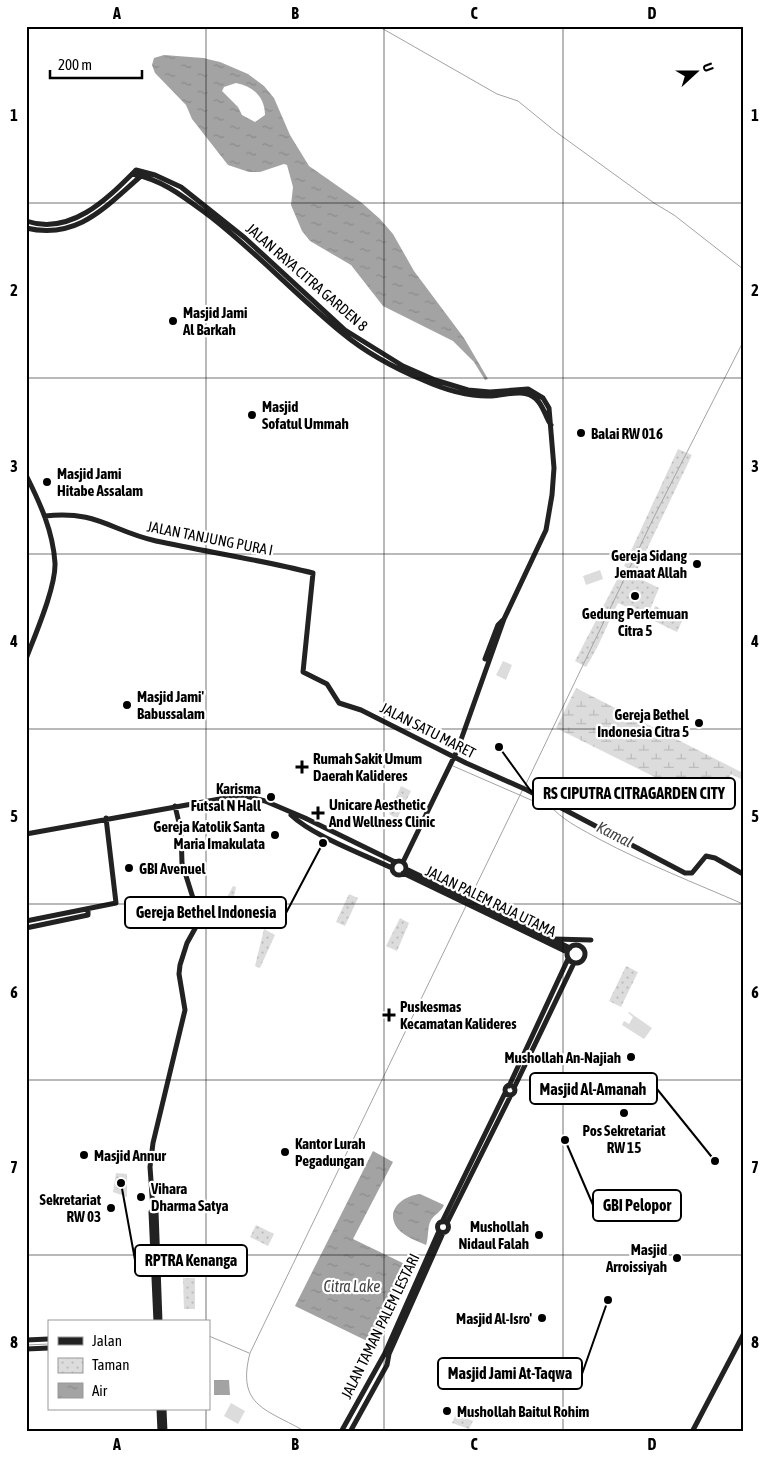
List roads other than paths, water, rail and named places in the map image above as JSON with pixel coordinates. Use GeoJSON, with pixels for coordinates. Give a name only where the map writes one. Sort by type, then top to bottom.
{"type":"FeatureCollection","features":[{"type":"Feature","properties":{"kind":"street","name":"JALAN RAYA CITRA GARDEN 8"},"geometry":{"type":"LineString","coordinates":[[132,174],[136,170],[165,179],[181,188],[220,221]]}},
{"type":"Feature","properties":{"kind":"street","name":"JALAN RAYA CITRA GARDEN 8"},"geometry":{"type":"LineString","coordinates":[[132,174],[177,191],[220,221],[258,250],[344,329],[403,366],[462,388],[490,392],[528,389],[544,398],[551,415],[553,477],[546,530],[504,620]]}},
{"type":"Feature","properties":{"kind":"street"},"geometry":{"type":"LineString","coordinates":[[26,221],[45,225],[73,220],[96,206],[132,174]]}},
{"type":"Feature","properties":{"kind":"street"},"geometry":{"type":"LineString","coordinates":[[26,228],[45,231],[75,227],[95,216],[141,176]]}},
{"type":"Feature","properties":{"kind":"street"},"geometry":{"type":"LineString","coordinates":[[45,225],[45,231]]}},
{"type":"Feature","properties":{"kind":"street"},"geometry":{"type":"LineString","coordinates":[[26,475],[45,516],[55,565],[47,599],[26,659]]}},
{"type":"Feature","properties":{"kind":"street","name":"JALAN TANJUNG PURA I"},"geometry":{"type":"LineString","coordinates":[[45,516],[70,514],[89,516],[141,537],[251,557],[313,573]]}},
{"type":"Feature","properties":{"kind":"street","name":"JALAN SATU MARET"},"geometry":{"type":"LineString","coordinates":[[313,573],[303,673],[327,684],[339,702],[361,710],[524,789],[685,873],[692,873],[706,856],[715,858],[743,874]]}},
{"type":"Feature","properties":{"kind":"street"},"geometry":{"type":"LineString","coordinates":[[26,834],[106,818],[242,795],[264,801],[290,814],[318,832],[392,868],[399,862],[453,755],[504,620]]}},
{"type":"Feature","properties":{"kind":"street"},"geometry":{"type":"LineString","coordinates":[[453,755],[494,634],[504,620]]}},
{"type":"Feature","properties":{"kind":"street"},"geometry":{"type":"LineString","coordinates":[[461,760],[458,754],[467,721]]}},
{"type":"Feature","properties":{"kind":"street"},"geometry":{"type":"LineString","coordinates":[[156,1320],[150,1167],[153,1143],[186,1010],[179,974],[180,965],[187,943],[197,926],[198,914],[182,864],[181,832],[175,806]]}},
{"type":"Feature","properties":{"kind":"street"},"geometry":{"type":"LineString","coordinates":[[290,814],[305,818],[399,862],[404,871]]}},
{"type":"Feature","properties":{"kind":"street"},"geometry":{"type":"LineString","coordinates":[[26,921],[116,903],[106,818]]}},
{"type":"Feature","properties":{"kind":"street","name":"JALAN PALEM RAJA UTAMA"},"geometry":{"type":"LineString","coordinates":[[392,868],[396,874],[404,871],[552,939],[568,950]]}},
{"type":"Feature","properties":{"kind":"street","name":"JALAN PALEM RAJA UTAMA"},"geometry":{"type":"LineString","coordinates":[[468,901],[568,950]]}},
{"type":"Feature","properties":{"kind":"street"},"geometry":{"type":"LineString","coordinates":[[26,928],[88,916],[88,909]]}},
{"type":"Feature","properties":{"kind":"street"},"geometry":{"type":"LineString","coordinates":[[552,939],[591,940]]}},
{"type":"Feature","properties":{"kind":"street"},"geometry":{"type":"LineString","coordinates":[[511,1087],[568,959],[568,950],[578,945],[585,951],[582,961],[574,963],[568,959]]}},
{"type":"Feature","properties":{"kind":"street"},"geometry":{"type":"LineString","coordinates":[[444,1222],[449,1228],[441,1232],[438,1225],[444,1222],[508,1094],[506,1088],[511,1087],[574,963]]}},
{"type":"Feature","properties":{"kind":"street"},"geometry":{"type":"LineString","coordinates":[[508,1094],[515,1092],[511,1087]]}},
{"type":"Feature","properties":{"kind":"street"},"geometry":{"type":"LineString","coordinates":[[153,1209],[156,1211],[160,1320]]}},
{"type":"Feature","properties":{"kind":"street","name":"JALAN TAMAN PALEM LESTARI"},"geometry":{"type":"LineString","coordinates":[[350,1432],[389,1360],[389,1354],[441,1232]]}},
{"type":"Feature","properties":{"kind":"street","name":"JALAN TAMAN PALEM LESTARI"},"geometry":{"type":"LineString","coordinates":[[341,1432],[384,1353],[441,1232]]}},
{"type":"Feature","properties":{"kind":"street"},"geometry":{"type":"LineString","coordinates":[[692,1432],[743,1335]]}},
{"type":"Feature","properties":{"kind":"street"},"geometry":{"type":"LineString","coordinates":[[26,1340],[48,1339]]}},
{"type":"Feature","properties":{"kind":"street"},"geometry":{"type":"LineString","coordinates":[[26,1349],[48,1348]]}},
{"type":"Feature","properties":{"kind":"street"},"geometry":{"type":"LineString","coordinates":[[159,1410],[160,1432]]}},
{"type":"Feature","properties":{"kind":"street"},"geometry":{"type":"LineString","coordinates":[[164,1410],[165,1432]]}},
{"type":"Feature","properties":{"kind":"water"},"geometry":{"type":"Polygon","coordinates":[[[164,55],[203,58],[220,62],[248,74],[264,86],[274,98],[290,135],[309,166],[362,203],[393,234],[414,271],[464,338],[488,379],[485,380],[474,362],[453,341],[383,306],[351,265],[310,241],[302,231],[291,205],[293,187],[287,165],[284,164],[260,172],[249,172],[228,165],[192,119],[186,105],[155,73],[152,65],[154,58],[164,55]],[[236,83],[224,87],[222,91],[238,107],[242,115],[255,122],[265,115],[263,103],[257,93],[242,84],[236,83]]]}},
{"type":"Feature","properties":{"kind":"water","name":"Citra Lake"},"geometry":{"type":"Polygon","coordinates":[[[373,1151],[393,1162],[353,1239],[413,1268],[378,1336],[365,1340],[295,1306],[373,1151]]]}},
{"type":"Feature","properties":{"kind":"water"},"geometry":{"type":"Polygon","coordinates":[[[420,1194],[444,1205],[430,1223],[426,1245],[401,1232],[394,1222],[393,1216],[397,1205],[401,1201],[420,1194]]]}},
{"type":"Feature","properties":{"kind":"water"},"geometry":{"type":"Polygon","coordinates":[[[214,1380],[229,1380],[230,1395],[214,1395],[214,1380]]]}},
{"type":"Feature","properties":{"kind":"waterway"},"geometry":{"type":"LineString","coordinates":[[378,26],[497,94],[518,101],[556,132],[654,203],[674,215],[743,269]]}},
{"type":"Feature","properties":{"kind":"waterway"},"geometry":{"type":"LineString","coordinates":[[525,786],[655,515],[743,342]]}},
{"type":"Feature","properties":{"kind":"waterway","name":"Kamal"},"geometry":{"type":"LineString","coordinates":[[453,766],[554,810],[581,829],[635,857],[743,904]]}},
{"type":"Feature","properties":{"kind":"waterway"},"geometry":{"type":"LineString","coordinates":[[470,898],[523,789]]}},
{"type":"Feature","properties":{"kind":"waterway"},"geometry":{"type":"LineString","coordinates":[[306,1432],[267,1411],[251,1396],[247,1385],[250,1353],[466,906]]}},
{"type":"Feature","properties":{"kind":"waterway"},"geometry":{"type":"LineString","coordinates":[[210,1336],[249,1353]]}},
{"type":"Feature","properties":{"kind":"waterway"},"geometry":{"type":"LineString","coordinates":[[26,1345],[48,1344]]}},
{"type":"Feature","properties":{"kind":"place","name":"Masjid Jami Al Barkah"},"geometry":{"type":"Point","coordinates":[173,321]}},
{"type":"Feature","properties":{"kind":"place","name":"Masjid Sofatul Ummah"},"geometry":{"type":"Point","coordinates":[252,415]}},
{"type":"Feature","properties":{"kind":"place","name":"Balai RW 016"},"geometry":{"type":"Point","coordinates":[581,433]}},
{"type":"Feature","properties":{"kind":"place","name":"Masjid Jami Hitabe Assalam"},"geometry":{"type":"Point","coordinates":[47,482]}},
{"type":"Feature","properties":{"kind":"place","name":"Gereja Sidang Jemaat Allah"},"geometry":{"type":"Point","coordinates":[697,564]}},
{"type":"Feature","properties":{"kind":"place","name":"Gedung Pertemuan Citra 5"},"geometry":{"type":"Point","coordinates":[635,596]}},
{"type":"Feature","properties":{"kind":"place","name":"Masjid Jami' Babussalam"},"geometry":{"type":"Point","coordinates":[127,705]}},
{"type":"Feature","properties":{"kind":"place","name":"Gereja Bethel Indonesia Citra 5"},"geometry":{"type":"Point","coordinates":[699,723]}},
{"type":"Feature","properties":{"kind":"place","name":"RS CIPUTRA CITRAGARDEN CITY"},"geometry":{"type":"Point","coordinates":[499,747]}},
{"type":"Feature","properties":{"kind":"place","name":"Rumah Sakit Umum Daerah Kalideres"},"geometry":{"type":"Point","coordinates":[302,767]}},
{"type":"Feature","properties":{"kind":"place","name":"Karisma Futsal N Hall"},"geometry":{"type":"Point","coordinates":[271,797]}},
{"type":"Feature","properties":{"kind":"place","name":"Unicare Aesthetic And Wellness Clinic"},"geometry":{"type":"Point","coordinates":[318,813]}},
{"type":"Feature","properties":{"kind":"place","name":"Gereja Katolik Santa Maria Imakulata"},"geometry":{"type":"Point","coordinates":[275,835]}},
{"type":"Feature","properties":{"kind":"place","name":"Gereja Bethel Indonesia"},"geometry":{"type":"Point","coordinates":[323,843]}},
{"type":"Feature","properties":{"kind":"place","name":"GBI Avenuel"},"geometry":{"type":"Point","coordinates":[129,868]}},
{"type":"Feature","properties":{"kind":"place","name":"Puskesmas Kecamatan Kalideres"},"geometry":{"type":"Point","coordinates":[389,1015]}},
{"type":"Feature","properties":{"kind":"place","name":"Mushollah An-Najiah"},"geometry":{"type":"Point","coordinates":[631,1057]}},
{"type":"Feature","properties":{"kind":"place","name":"Pos Sekretariat RW 15"},"geometry":{"type":"Point","coordinates":[624,1113]}},
{"type":"Feature","properties":{"kind":"place","name":"GBI Pelopor"},"geometry":{"type":"Point","coordinates":[565,1140]}},
{"type":"Feature","properties":{"kind":"place","name":"Kantor Lurah Pegadungan"},"geometry":{"type":"Point","coordinates":[285,1152]}},
{"type":"Feature","properties":{"kind":"place","name":"Masjid Annur"},"geometry":{"type":"Point","coordinates":[84,1155]}},
{"type":"Feature","properties":{"kind":"place","name":"Masjid Al-Amanah"},"geometry":{"type":"Point","coordinates":[715,1161]}},
{"type":"Feature","properties":{"kind":"place","name":"RPTRA Kenanga"},"geometry":{"type":"Point","coordinates":[121,1183]}},
{"type":"Feature","properties":{"kind":"place","name":"Vihara Dharma Satya"},"geometry":{"type":"Point","coordinates":[141,1197]}},
{"type":"Feature","properties":{"kind":"place","name":"Sekretariat RW 03"},"geometry":{"type":"Point","coordinates":[111,1208]}},
{"type":"Feature","properties":{"kind":"place","name":"Mushollah Nidaul Falah"},"geometry":{"type":"Point","coordinates":[539,1235]}},
{"type":"Feature","properties":{"kind":"place","name":"Masjid Arroissiyah"},"geometry":{"type":"Point","coordinates":[677,1258]}},
{"type":"Feature","properties":{"kind":"place","name":"Masjid Jami At-Taqwa"},"geometry":{"type":"Point","coordinates":[608,1300]}},
{"type":"Feature","properties":{"kind":"place","name":"Masjid Al-Isro'"},"geometry":{"type":"Point","coordinates":[542,1318]}},
{"type":"Feature","properties":{"kind":"place","name":"Mushollah Baitul Rohim"},"geometry":{"type":"Point","coordinates":[447,1411]}}]}
